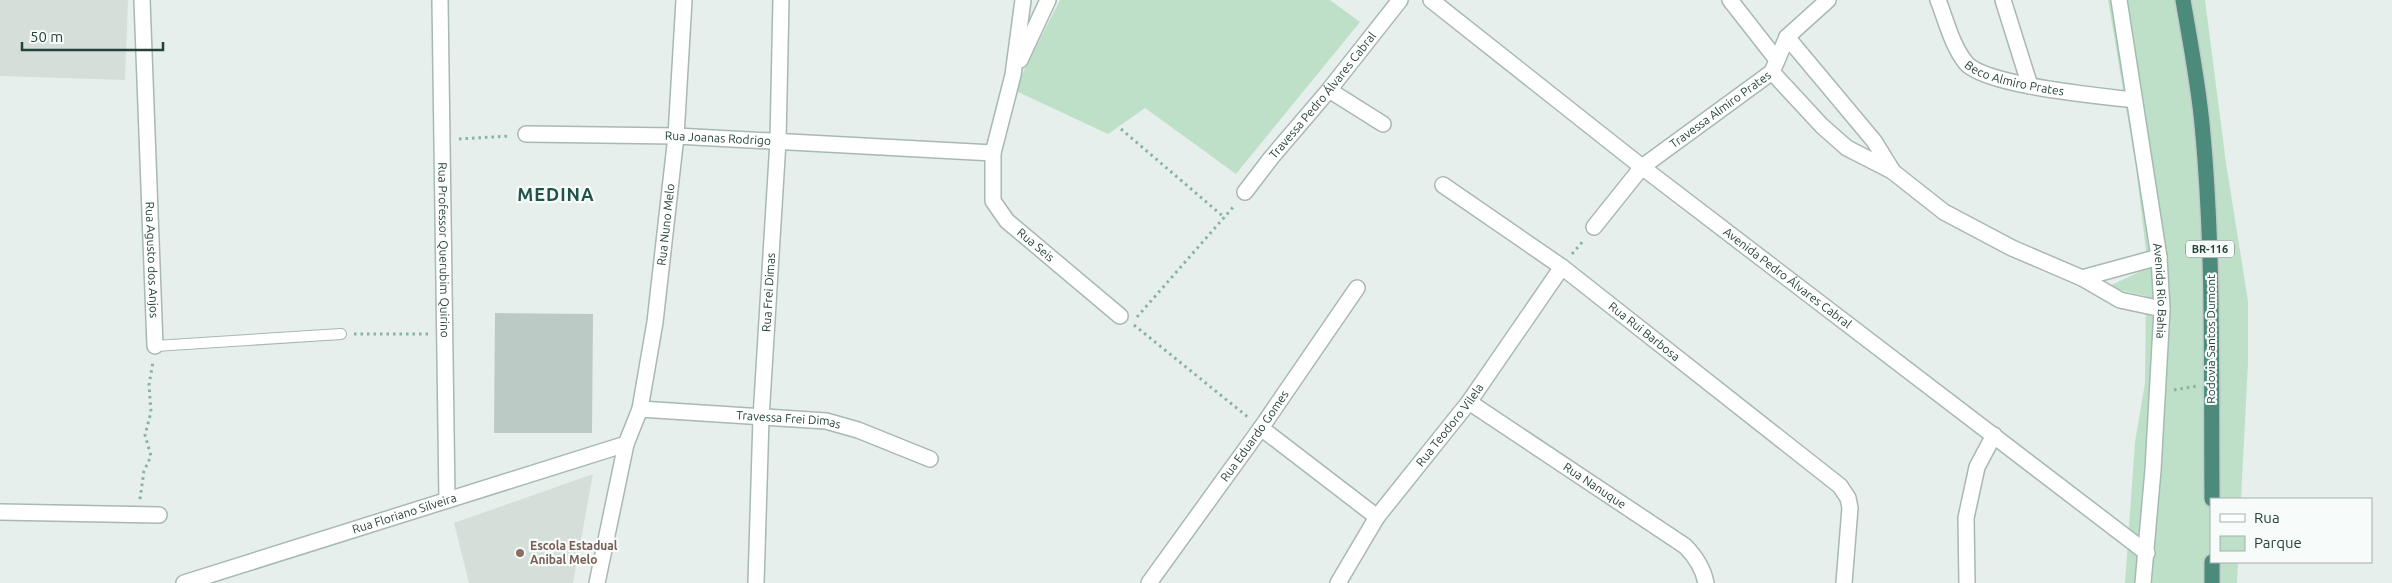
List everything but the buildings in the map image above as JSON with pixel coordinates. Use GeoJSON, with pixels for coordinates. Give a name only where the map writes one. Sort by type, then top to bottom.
{"type":"FeatureCollection","features":[{"type":"Feature","properties":{"kind":"highway","name":"Rodovia Santos Dumont"},"geometry":{"type":"LineString","coordinates":[[2182,0],[2196,77],[2206,171],[2211,288],[2212,498]]}},
{"type":"Feature","properties":{"kind":"highway"},"geometry":{"type":"LineString","coordinates":[[2212,563],[2212,583]]}},
{"type":"Feature","properties":{"kind":"street","name":"Rua Agusto dos Anjos"},"geometry":{"type":"LineString","coordinates":[[142,0],[155,346]]}},
{"type":"Feature","properties":{"kind":"street","name":"Rua Professor Querubim Quirino"},"geometry":{"type":"LineString","coordinates":[[440,0],[447,500]]}},
{"type":"Feature","properties":{"kind":"street","name":"Rua Nuno Melo"},"geometry":{"type":"LineString","coordinates":[[596,583],[626,444],[640,409],[655,322],[676,136],[684,0]]}},
{"type":"Feature","properties":{"kind":"street","name":"Rua Frei Dimas"},"geometry":{"type":"LineString","coordinates":[[756,583],[761,418],[778,141],[780,0]]}},
{"type":"Feature","properties":{"kind":"street"},"geometry":{"type":"LineString","coordinates":[[1013,75],[1023,0]]}},
{"type":"Feature","properties":{"kind":"street"},"geometry":{"type":"LineString","coordinates":[[1013,75],[1048,0]]}},
{"type":"Feature","properties":{"kind":"street","name":"Travessa Pedro Álvares Cabral"},"geometry":{"type":"LineString","coordinates":[[1245,192],[1400,0]]}},
{"type":"Feature","properties":{"kind":"street","name":"Avenida Pedro Álvares Cabral"},"geometry":{"type":"LineString","coordinates":[[1432,0],[1642,166],[2147,553]]}},
{"type":"Feature","properties":{"kind":"street"},"geometry":{"type":"LineString","coordinates":[[1730,0],[1774,66],[1822,126],[1848,148],[1892,171],[1944,212],[2012,248],[2082,278],[2120,300],[2162,309]]}},
{"type":"Feature","properties":{"kind":"street","name":"Travessa Almiro Prates"},"geometry":{"type":"LineString","coordinates":[[1642,166],[1774,66],[1787,37],[1828,0]]}},
{"type":"Feature","properties":{"kind":"street","name":"Beco Almiro Prates"},"geometry":{"type":"LineString","coordinates":[[1938,0],[1956,47],[1966,64],[1976,71],[2030,86],[2134,100]]}},
{"type":"Feature","properties":{"kind":"street"},"geometry":{"type":"LineString","coordinates":[[2003,0],[2030,86]]}},
{"type":"Feature","properties":{"kind":"street","name":"Avenida Rio Bahia"},"geometry":{"type":"LineString","coordinates":[[2119,0],[2159,257],[2162,309],[2147,553],[2143,583]]}},
{"type":"Feature","properties":{"kind":"street"},"geometry":{"type":"LineString","coordinates":[[1787,37],[1874,141],[1892,171]]}},
{"type":"Feature","properties":{"kind":"street","name":"Rua Seis"},"geometry":{"type":"LineString","coordinates":[[1013,75],[993,153],[993,201],[1007,221],[1126,319]]}},
{"type":"Feature","properties":{"kind":"street"},"geometry":{"type":"LineString","coordinates":[[1329,90],[1383,124]]}},
{"type":"Feature","properties":{"kind":"street","name":"Rua Joanas Rodrigo"},"geometry":{"type":"LineString","coordinates":[[526,134],[676,136],[993,153]]}},
{"type":"Feature","properties":{"kind":"street"},"geometry":{"type":"LineString","coordinates":[[1594,227],[1642,166]]}},
{"type":"Feature","properties":{"kind":"street","name":"Rua Rui Barbosa"},"geometry":{"type":"LineString","coordinates":[[1443,185],[1562,267],[1840,486],[1848,498],[1850,508],[1844,583]]}},
{"type":"Feature","properties":{"kind":"street"},"geometry":{"type":"LineString","coordinates":[[2082,278],[2159,257]]}},
{"type":"Feature","properties":{"kind":"street","name":"Rua Teodoro Vilela"},"geometry":{"type":"LineString","coordinates":[[1338,583],[1377,517],[1469,402],[1562,267]]}},
{"type":"Feature","properties":{"kind":"street","name":"Rua Eduardo Gomes"},"geometry":{"type":"LineString","coordinates":[[1150,583],[1261,428],[1357,288]]}},
{"type":"Feature","properties":{"kind":"street","name":"Rua Nanuque"},"geometry":{"type":"LineString","coordinates":[[1469,402],[1685,546],[1696,556],[1706,583]]}},
{"type":"Feature","properties":{"kind":"street","name":"Travessa Frei Dimas"},"geometry":{"type":"LineString","coordinates":[[640,409],[826,421],[858,430],[930,459]]}},
{"type":"Feature","properties":{"kind":"street"},"geometry":{"type":"LineString","coordinates":[[1261,428],[1377,517]]}},
{"type":"Feature","properties":{"kind":"street"},"geometry":{"type":"LineString","coordinates":[[1967,583],[1966,518],[1977,467],[1994,435]]}},
{"type":"Feature","properties":{"kind":"street","name":"Rua Floriano Silveira"},"geometry":{"type":"LineString","coordinates":[[190,582],[626,444]]}},
{"type":"Feature","properties":{"kind":"street"},"geometry":{"type":"LineString","coordinates":[[0,512],[159,515]]}},
{"type":"Feature","properties":{"kind":"lane"},"geometry":{"type":"LineString","coordinates":[[155,346],[341,334]]}},
{"type":"Feature","properties":{"kind":"path"},"geometry":{"type":"LineString","coordinates":[[1121,130],[1225,218],[1126,319],[1261,428]]}},
{"type":"Feature","properties":{"kind":"path"},"geometry":{"type":"LineString","coordinates":[[443,140],[526,134]]}},
{"type":"Feature","properties":{"kind":"path"},"geometry":{"type":"LineString","coordinates":[[1562,267],[1594,227]]}},
{"type":"Feature","properties":{"kind":"path"},"geometry":{"type":"LineString","coordinates":[[341,334],[445,334]]}},
{"type":"Feature","properties":{"kind":"path"},"geometry":{"type":"LineString","coordinates":[[140,516],[140,490],[144,471],[151,456],[145,435],[151,412],[150,385],[155,346]]}},
{"type":"Feature","properties":{"kind":"path"},"geometry":{"type":"LineString","coordinates":[[2158,392],[2211,384]]}},
{"type":"Feature","properties":{"kind":"shaded area"},"geometry":{"type":"Polygon","coordinates":[[[0,0],[128,0],[125,80],[0,76],[0,0]]]}},
{"type":"Feature","properties":{"kind":"shaded area","name":"Escola Estadual Anibal Melo"},"geometry":{"type":"Polygon","coordinates":[[[593,474],[573,583],[469,583],[454,523],[593,474]]]}},
{"type":"Feature","properties":{"kind":"green space"},"geometry":{"type":"Polygon","coordinates":[[[1060,0],[1330,0],[1360,22],[1236,174],[1145,108],[1108,134],[1014,90],[1060,0]]]}},
{"type":"Feature","properties":{"kind":"green space"},"geometry":{"type":"Polygon","coordinates":[[[2108,0],[2205,0],[2226,163],[2248,301],[2248,363],[2241,498],[2210,498],[2210,563],[2238,563],[2237,583],[2125,583],[2135,442],[2145,383],[2146,296],[2107,287],[2148,268],[2136,167],[2108,0]]]}},
{"type":"Feature","properties":{"kind":"place","name":"Escola Estadual Anibal Melo"},"geometry":{"type":"Point","coordinates":[520,553]}},
{"type":"Feature","properties":{"kind":"district","name":"MEDINA"},"geometry":{"type":"Point","coordinates":[556,195]}}]}
